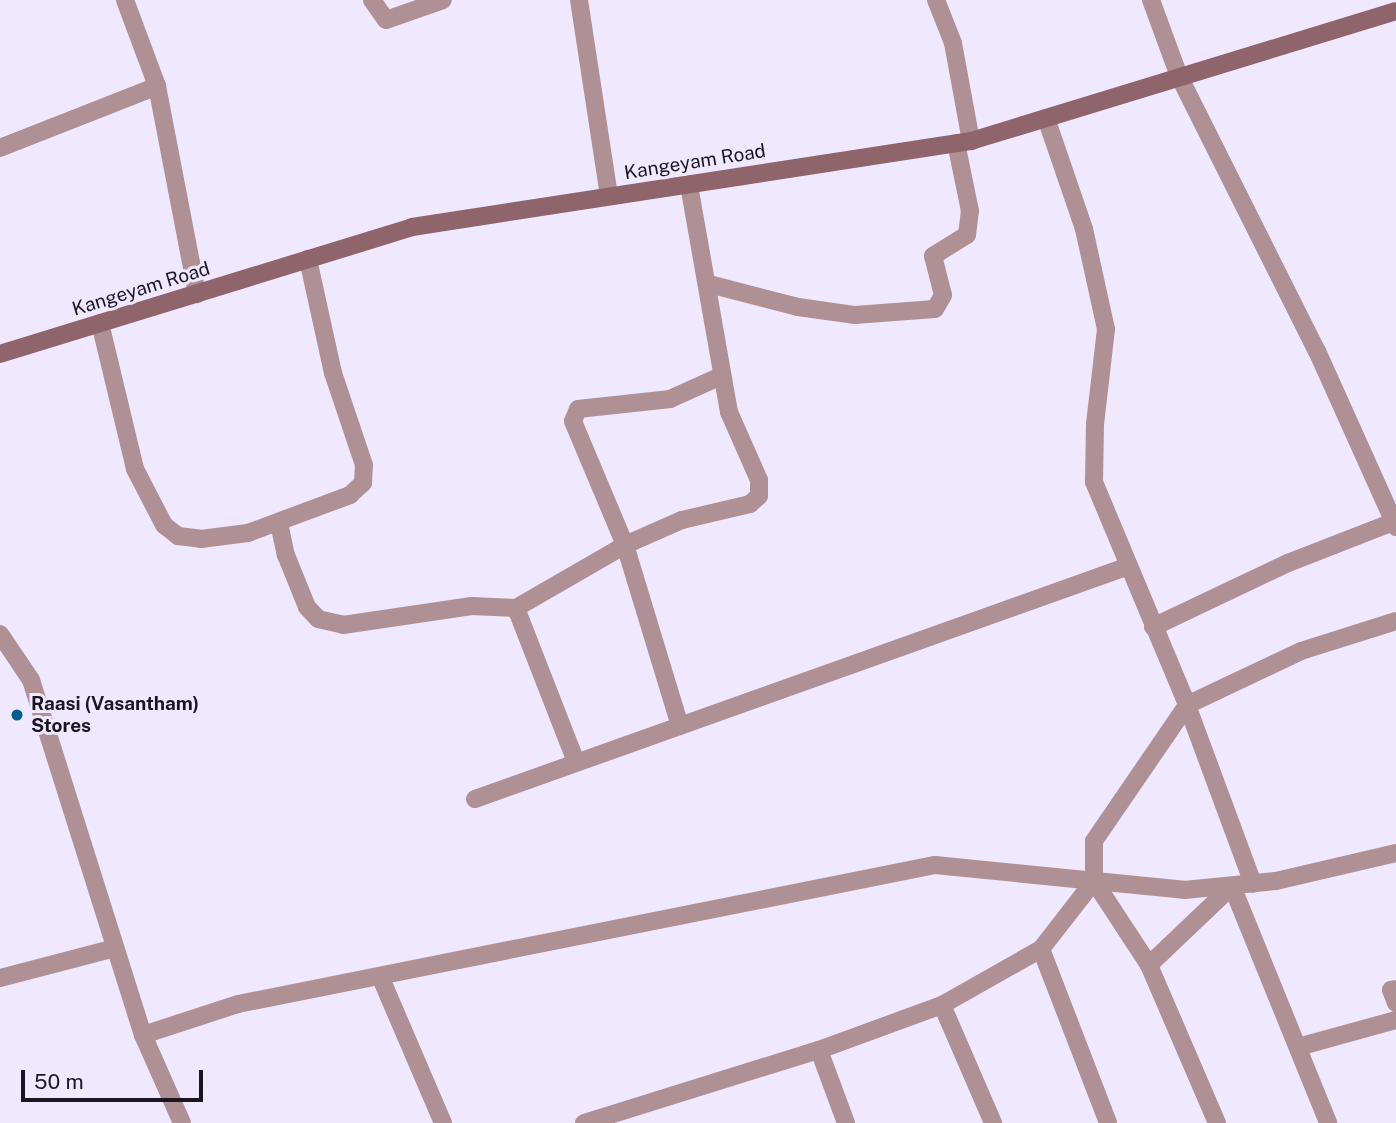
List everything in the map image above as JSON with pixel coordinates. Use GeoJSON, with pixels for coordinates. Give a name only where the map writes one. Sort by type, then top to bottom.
{"type":"FeatureCollection","features":[{"type":"Feature","properties":{"kind":"main road","name":"Kangeyam Road"},"geometry":{"type":"LineString","coordinates":[[0,354],[412,227],[964,142],[1396,11]]}},
{"type":"Feature","properties":{"kind":"street"},"geometry":{"type":"LineString","coordinates":[[125,0],[156,86],[197,294]]}},
{"type":"Feature","properties":{"kind":"street"},"geometry":{"type":"LineString","coordinates":[[372,0],[386,20],[443,0]]}},
{"type":"Feature","properties":{"kind":"street"},"geometry":{"type":"LineString","coordinates":[[579,0],[609,197]]}},
{"type":"Feature","properties":{"kind":"street"},"geometry":{"type":"LineString","coordinates":[[709,284],[798,307],[855,315],[935,309],[943,295],[933,256],[967,235],[970,211],[953,43],[936,0]]}},
{"type":"Feature","properties":{"kind":"street"},"geometry":{"type":"LineString","coordinates":[[1152,0],[1180,76],[1317,351],[1395,524],[1287,563],[1153,627]]}},
{"type":"Feature","properties":{"kind":"street"},"geometry":{"type":"LineString","coordinates":[[0,148],[156,86]]}},
{"type":"Feature","properties":{"kind":"street"},"geometry":{"type":"LineString","coordinates":[[1046,118],[1084,229],[1106,329],[1095,424],[1094,482],[1126,567],[1186,705],[1254,884]]}},
{"type":"Feature","properties":{"kind":"street"},"geometry":{"type":"LineString","coordinates":[[279,523],[294,580],[318,619],[343,625],[472,606],[516,608],[625,545],[682,520],[750,504],[759,496],[759,480],[729,412],[721,376],[709,284],[689,184]]}},
{"type":"Feature","properties":{"kind":"street"},"geometry":{"type":"LineString","coordinates":[[100,323],[135,469],[164,525],[178,537],[201,539],[248,533],[350,495],[363,483],[364,465],[333,373],[309,259]]}},
{"type":"Feature","properties":{"kind":"street"},"geometry":{"type":"LineString","coordinates":[[680,726],[625,545],[575,433],[573,421],[578,409],[670,399],[721,376]]}},
{"type":"Feature","properties":{"kind":"street"},"geometry":{"type":"LineString","coordinates":[[475,799],[1126,567]]}},
{"type":"Feature","properties":{"kind":"street"},"geometry":{"type":"LineString","coordinates":[[516,608],[576,762]]}},
{"type":"Feature","properties":{"kind":"street"},"geometry":{"type":"LineString","coordinates":[[1217,1123],[1149,965],[1094,881],[1094,841],[1186,705],[1301,652],[1396,621]]}},
{"type":"Feature","properties":{"kind":"street"},"geometry":{"type":"LineString","coordinates":[[0,634],[31,680],[143,1035],[182,1123]]}},
{"type":"Feature","properties":{"kind":"street"},"geometry":{"type":"LineString","coordinates":[[143,1035],[238,1004],[935,865],[1184,890],[1254,884],[1396,853]]}},
{"type":"Feature","properties":{"kind":"street"},"geometry":{"type":"LineString","coordinates":[[584,1123],[819,1050],[942,1005],[1041,949],[1094,881]]}},
{"type":"Feature","properties":{"kind":"street"},"geometry":{"type":"LineString","coordinates":[[1149,965],[1231,886]]}},
{"type":"Feature","properties":{"kind":"street"},"geometry":{"type":"LineString","coordinates":[[1231,886],[1328,1123]]}},
{"type":"Feature","properties":{"kind":"street"},"geometry":{"type":"LineString","coordinates":[[0,978],[116,948]]}},
{"type":"Feature","properties":{"kind":"street"},"geometry":{"type":"LineString","coordinates":[[1041,949],[1108,1123]]}},
{"type":"Feature","properties":{"kind":"street"},"geometry":{"type":"LineString","coordinates":[[380,976],[443,1123]]}},
{"type":"Feature","properties":{"kind":"street"},"geometry":{"type":"LineString","coordinates":[[1396,989],[1391,990],[1396,1003]]}},
{"type":"Feature","properties":{"kind":"street"},"geometry":{"type":"LineString","coordinates":[[942,1005],[993,1123]]}},
{"type":"Feature","properties":{"kind":"street"},"geometry":{"type":"LineString","coordinates":[[1298,1047],[1396,1020]]}},
{"type":"Feature","properties":{"kind":"street"},"geometry":{"type":"LineString","coordinates":[[819,1050],[846,1123]]}},
{"type":"Feature","properties":{"kind":"place","name":"Raasi (Vasantham) Stores"},"geometry":{"type":"Point","coordinates":[17,715]}}]}
